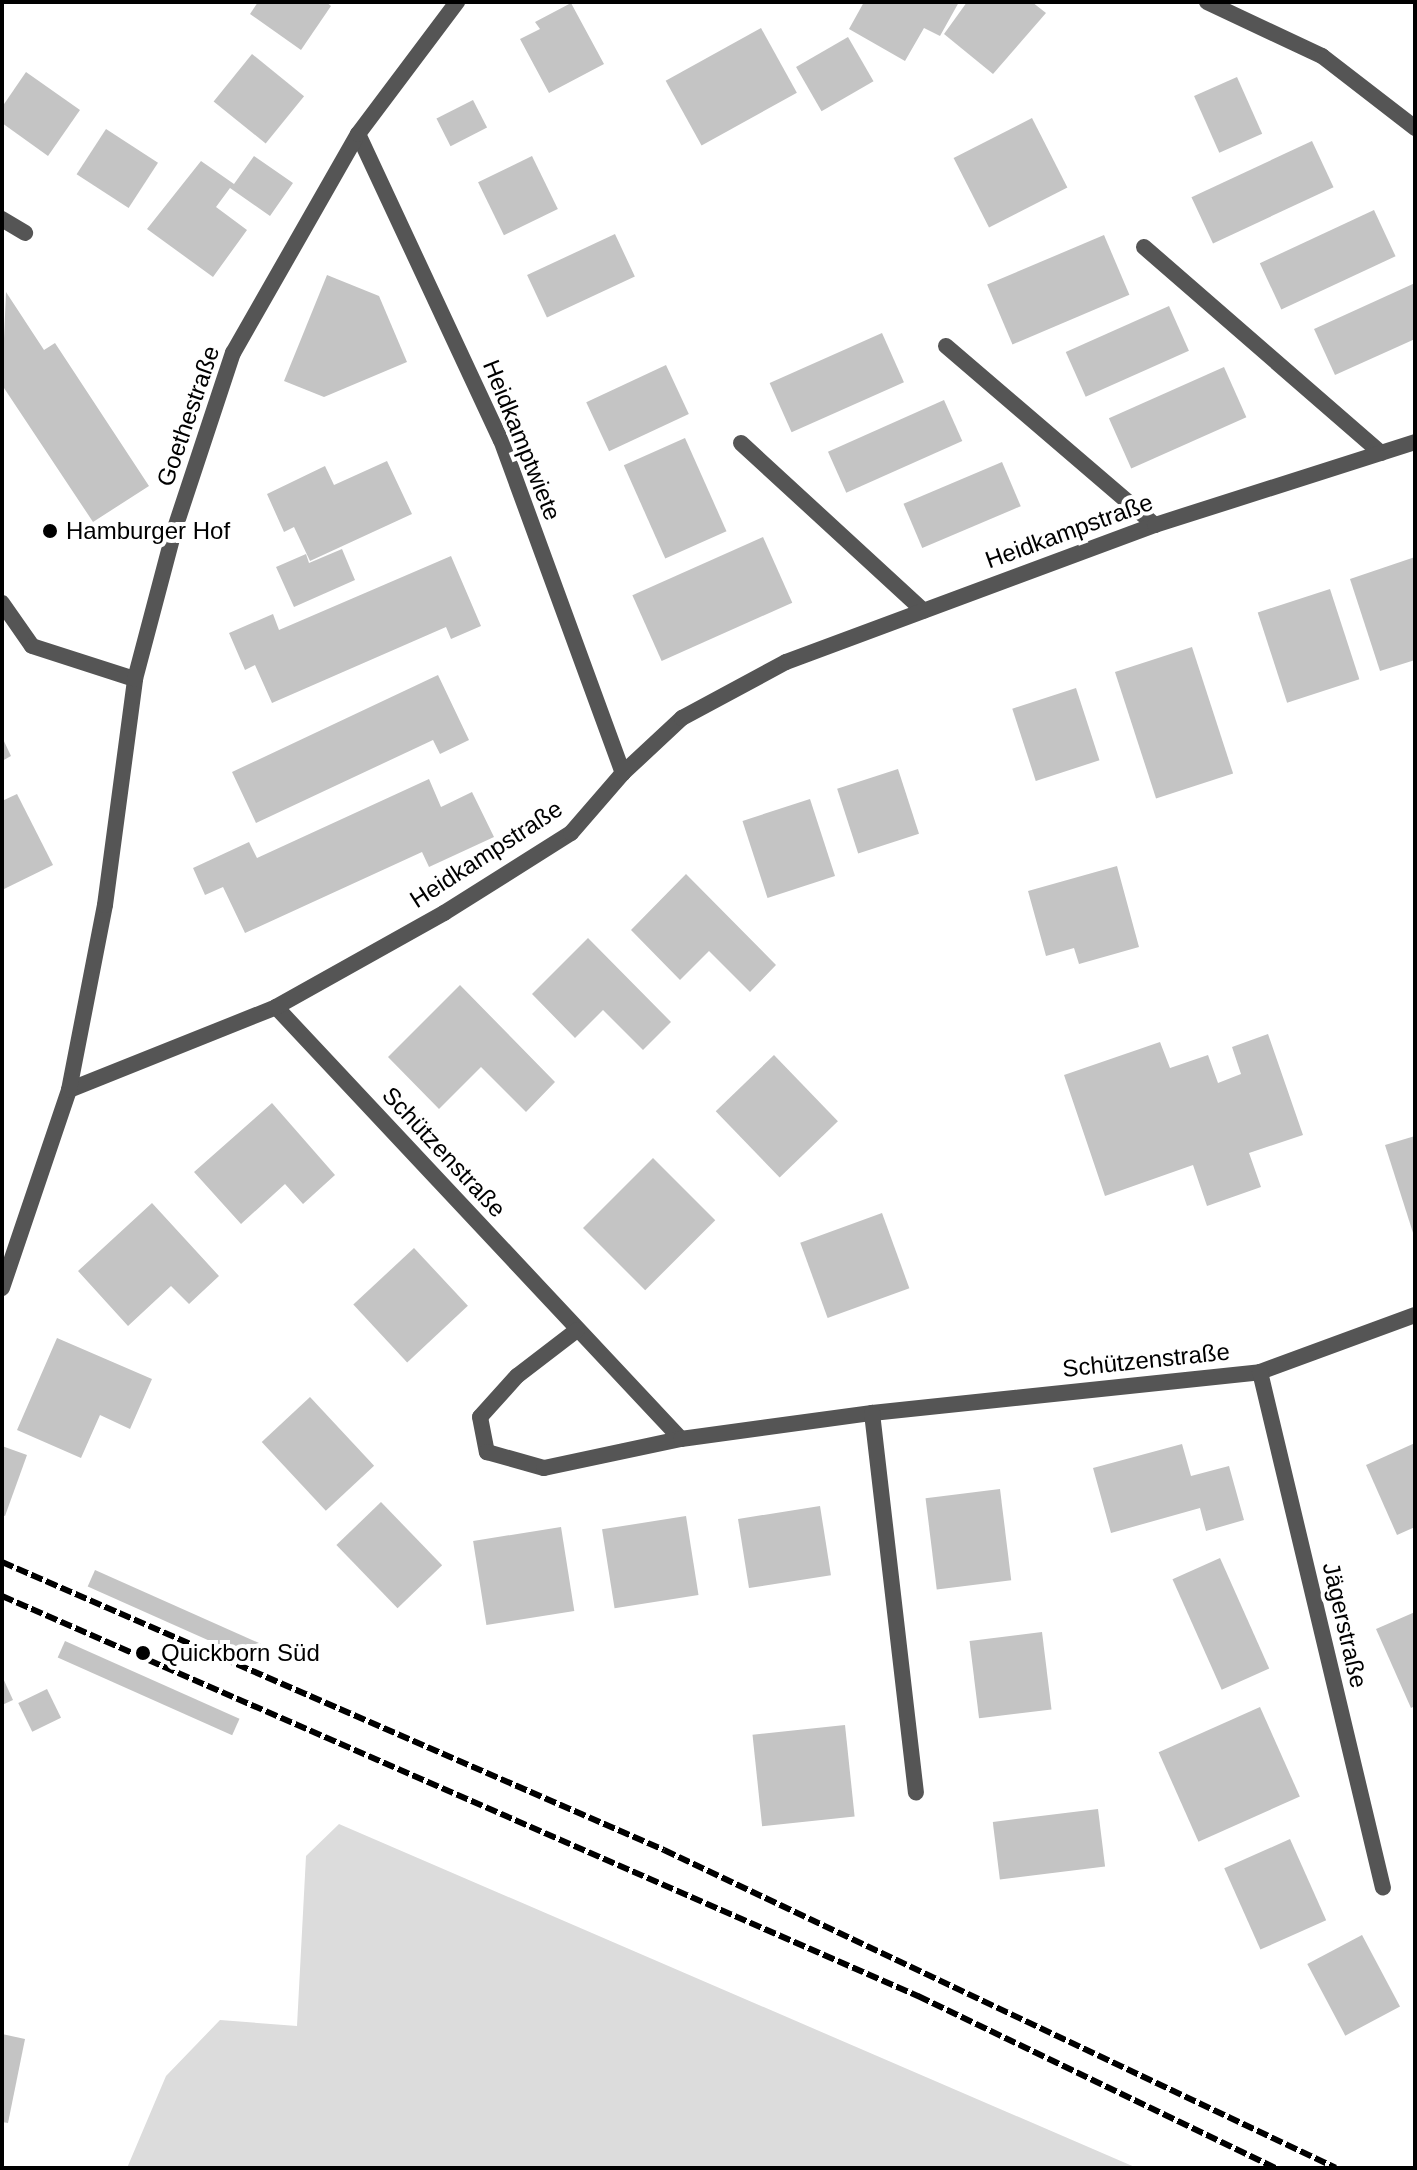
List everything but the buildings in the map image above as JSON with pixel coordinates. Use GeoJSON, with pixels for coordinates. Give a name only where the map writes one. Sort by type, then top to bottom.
{"type":"FeatureCollection","features":[{"type":"Feature","properties":{"kind":"street","name":"Goethestraße"},"geometry":{"type":"LineString","coordinates":[[69,1090],[105,905],[135,679],[174,531],[233,353],[358,134],[457,2]]}},
{"type":"Feature","properties":{"kind":"street"},"geometry":{"type":"LineString","coordinates":[[1207,2],[1322,56],[1415,128]]}},
{"type":"Feature","properties":{"kind":"street","name":"Heidkamptwiete"},"geometry":{"type":"LineString","coordinates":[[358,134],[501,440],[623,773]]}},
{"type":"Feature","properties":{"kind":"street"},"geometry":{"type":"LineString","coordinates":[[2,219],[25,233]]}},
{"type":"Feature","properties":{"kind":"street"},"geometry":{"type":"LineString","coordinates":[[1144,247],[1381,453]]}},
{"type":"Feature","properties":{"kind":"street"},"geometry":{"type":"LineString","coordinates":[[946,346],[1155,525]]}},
{"type":"Feature","properties":{"kind":"street","name":"Heidkampstraße"},"geometry":{"type":"LineString","coordinates":[[69,1090],[276,1007],[444,913],[571,833],[623,773],[682,718],[786,662],[1155,525],[1415,442]]}},
{"type":"Feature","properties":{"kind":"street"},"geometry":{"type":"LineString","coordinates":[[741,443],[924,611]]}},
{"type":"Feature","properties":{"kind":"street"},"geometry":{"type":"LineString","coordinates":[[2,603],[32,646],[135,679]]}},
{"type":"Feature","properties":{"kind":"street","name":"Schützenstraße"},"geometry":{"type":"LineString","coordinates":[[276,1007],[681,1439]]}},
{"type":"Feature","properties":{"kind":"street"},"geometry":{"type":"LineString","coordinates":[[4,1277],[69,1090]]}},
{"type":"Feature","properties":{"kind":"street","name":"Schützenstraße"},"geometry":{"type":"LineString","coordinates":[[577,1330],[517,1376],[480,1417],[487,1452],[544,1468],[681,1439],[872,1413],[1260,1372],[1415,1315]]}},
{"type":"Feature","properties":{"kind":"street","name":"Jägerstraße"},"geometry":{"type":"LineString","coordinates":[[1260,1372],[1383,1888]]}},
{"type":"Feature","properties":{"kind":"street"},"geometry":{"type":"LineString","coordinates":[[872,1413],[916,1792]]}},
{"type":"Feature","properties":{"kind":"shaded area"},"geometry":{"type":"Polygon","coordinates":[[[339,1824],[1137,2168],[127,2168],[166,2076],[220,2020],[297,2026],[306,1856],[339,1824]]]}},
{"type":"Feature","properties":{"kind":"railway"},"geometry":{"type":"LineString","coordinates":[[2,1562],[664,1850],[1336,2168]]}},
{"type":"Feature","properties":{"kind":"railway"},"geometry":{"type":"LineString","coordinates":[[2,1596],[918,1996],[1276,2168]]}},
{"type":"Feature","properties":{"kind":"place","name":"Hamburger Hof"},"geometry":{"type":"Point","coordinates":[50,531]}},
{"type":"Feature","properties":{"kind":"place","name":"Quickborn Süd"},"geometry":{"type":"Point","coordinates":[143,1653]}}]}
